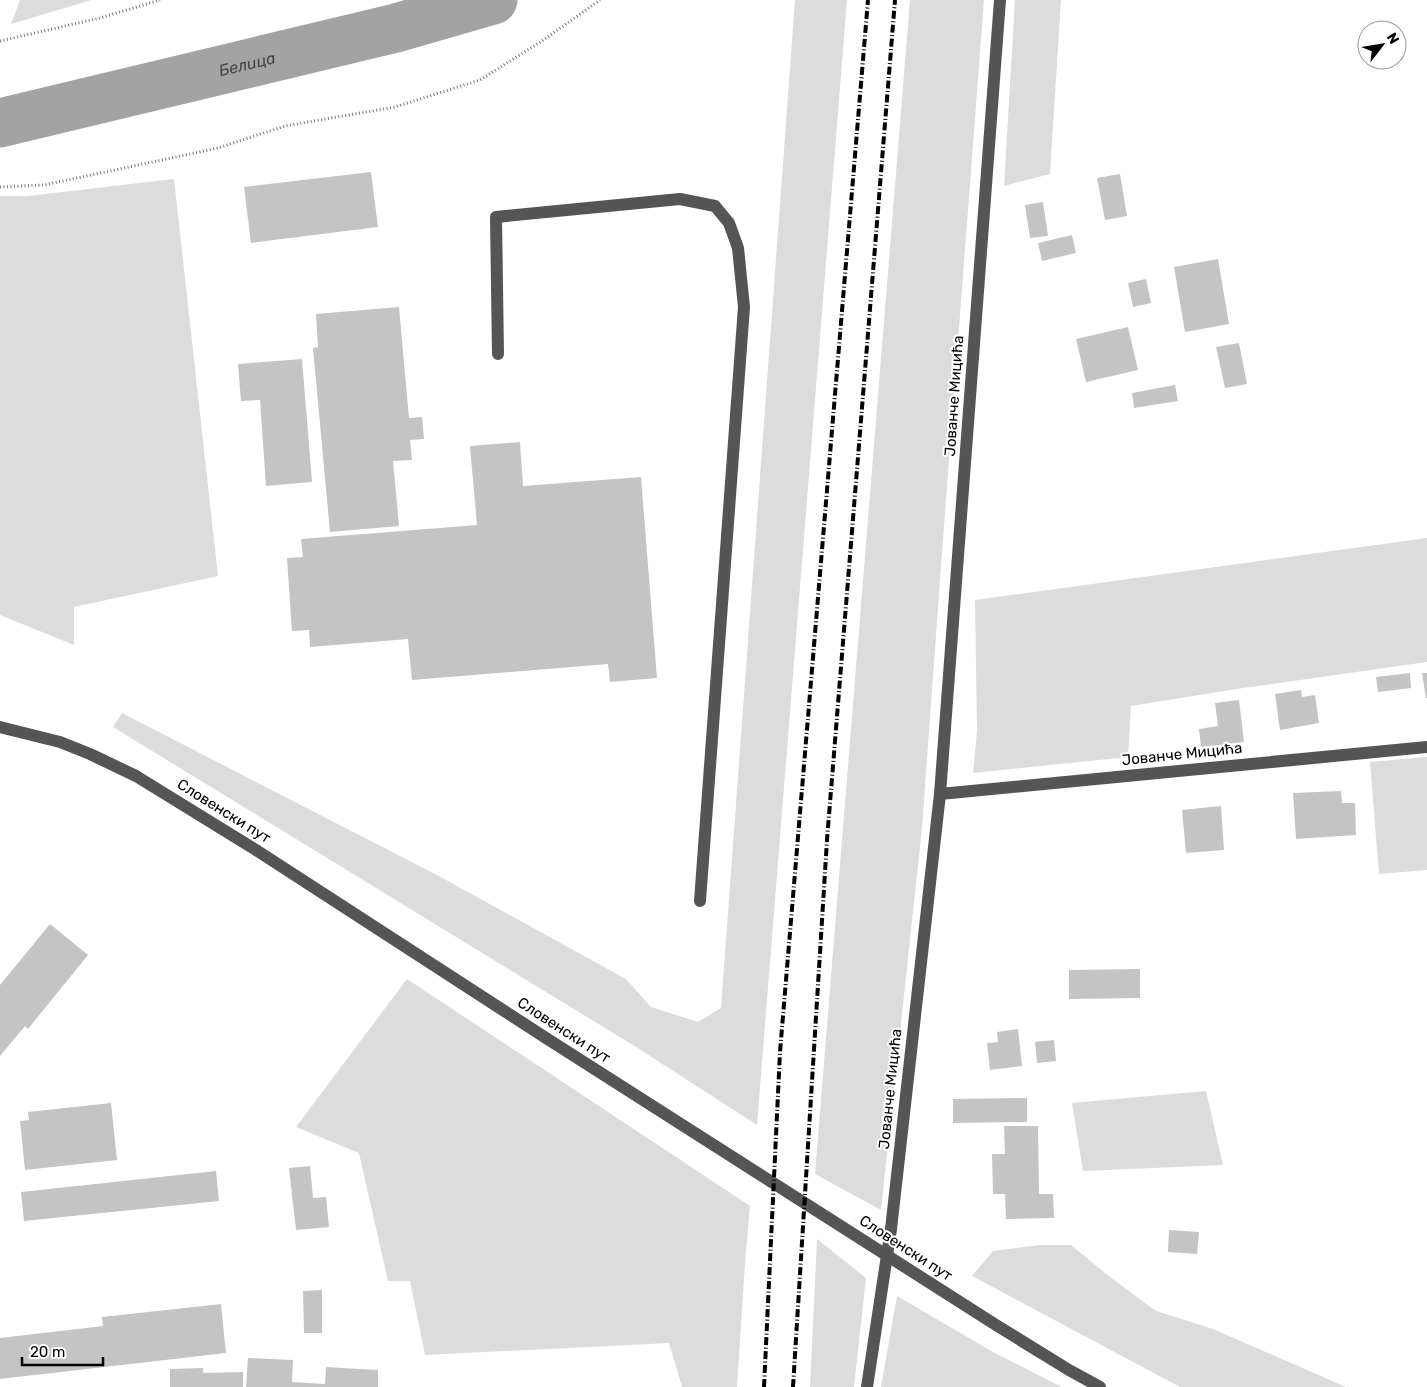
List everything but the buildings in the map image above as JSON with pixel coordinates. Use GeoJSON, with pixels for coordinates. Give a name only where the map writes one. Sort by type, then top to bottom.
{"type":"FeatureCollection","features":[{"type":"Feature","properties":{"kind":"street","name":"Јованче Мицића"},"geometry":{"type":"LineString","coordinates":[[867,1387],[891,1229],[940,794],[1000,0]]}},
{"type":"Feature","properties":{"kind":"street"},"geometry":{"type":"LineString","coordinates":[[498,354],[496,217],[680,199],[715,206],[729,223],[738,248],[744,306],[700,901]]}},
{"type":"Feature","properties":{"kind":"street","name":"Словенски пут"},"geometry":{"type":"LineString","coordinates":[[0,727],[60,742],[136,776],[996,1324],[1069,1370],[1100,1387]]}},
{"type":"Feature","properties":{"kind":"street","name":"Јованче Мицића"},"geometry":{"type":"LineString","coordinates":[[940,794],[1427,747]]}},
{"type":"Feature","properties":{"kind":"path"},"geometry":{"type":"LineString","coordinates":[[0,41],[100,18],[160,0]]}},
{"type":"Feature","properties":{"kind":"path"},"geometry":{"type":"LineString","coordinates":[[0,186],[44,185],[218,148],[285,126],[395,107],[480,80],[542,41],[600,0]]}},
{"type":"Feature","properties":{"kind":"shaded area"},"geometry":{"type":"Polygon","coordinates":[[[20,0],[91,0],[11,24],[20,0]]]}},
{"type":"Feature","properties":{"kind":"shaded area"},"geometry":{"type":"Polygon","coordinates":[[[795,0],[847,0],[757,1125],[636,1047],[113,727],[122,713],[437,875],[626,979],[651,1007],[698,1022],[721,1008],[795,0]]]}},
{"type":"Feature","properties":{"kind":"shaded area"},"geometry":{"type":"Polygon","coordinates":[[[910,0],[984,0],[922,828],[881,1210],[815,1174],[910,0]]]}},
{"type":"Feature","properties":{"kind":"shaded area"},"geometry":{"type":"Polygon","coordinates":[[[1015,0],[1061,0],[1050,174],[1004,186],[1015,0]]]}},
{"type":"Feature","properties":{"kind":"shaded area"},"geometry":{"type":"Polygon","coordinates":[[[174,179],[218,576],[74,607],[74,645],[0,615],[0,196],[28,196],[174,179]]]}},
{"type":"Feature","properties":{"kind":"shaded area"},"geometry":{"type":"Polygon","coordinates":[[[1427,538],[1427,662],[1131,706],[1128,757],[973,773],[977,731],[975,600],[1427,538]]]}},
{"type":"Feature","properties":{"kind":"shaded area"},"geometry":{"type":"Polygon","coordinates":[[[1427,757],[1427,870],[1379,874],[1370,762],[1427,757]]]}},
{"type":"Feature","properties":{"kind":"shaded area"},"geometry":{"type":"Polygon","coordinates":[[[407,979],[750,1206],[737,1387],[682,1387],[669,1343],[425,1355],[410,1281],[388,1281],[359,1153],[296,1127],[407,979]]]}},
{"type":"Feature","properties":{"kind":"shaded area"},"geometry":{"type":"Polygon","coordinates":[[[1206,1091],[1223,1165],[1083,1171],[1072,1103],[1206,1091]]]}},
{"type":"Feature","properties":{"kind":"shaded area"},"geometry":{"type":"Polygon","coordinates":[[[817,1239],[866,1278],[854,1387],[810,1387],[817,1239]]]}},
{"type":"Feature","properties":{"kind":"shaded area"},"geometry":{"type":"Polygon","coordinates":[[[1040,1245],[1071,1245],[1156,1311],[1213,1329],[1346,1387],[1180,1387],[972,1276],[993,1251],[1040,1245]]]}},
{"type":"Feature","properties":{"kind":"shaded area"},"geometry":{"type":"Polygon","coordinates":[[[897,1296],[993,1352],[1062,1387],[881,1387],[897,1296]]]}},
{"type":"Feature","properties":{"kind":"waterway","name":"Белица"},"geometry":{"type":"LineString","coordinates":[[0,123],[396,28],[493,0]]}},
{"type":"Feature","properties":{"kind":"railway"},"geometry":{"type":"LineString","coordinates":[[764,1387],[780,1052],[868,0]]}},
{"type":"Feature","properties":{"kind":"railway"},"geometry":{"type":"LineString","coordinates":[[793,1387],[827,840],[895,0]]}}]}
